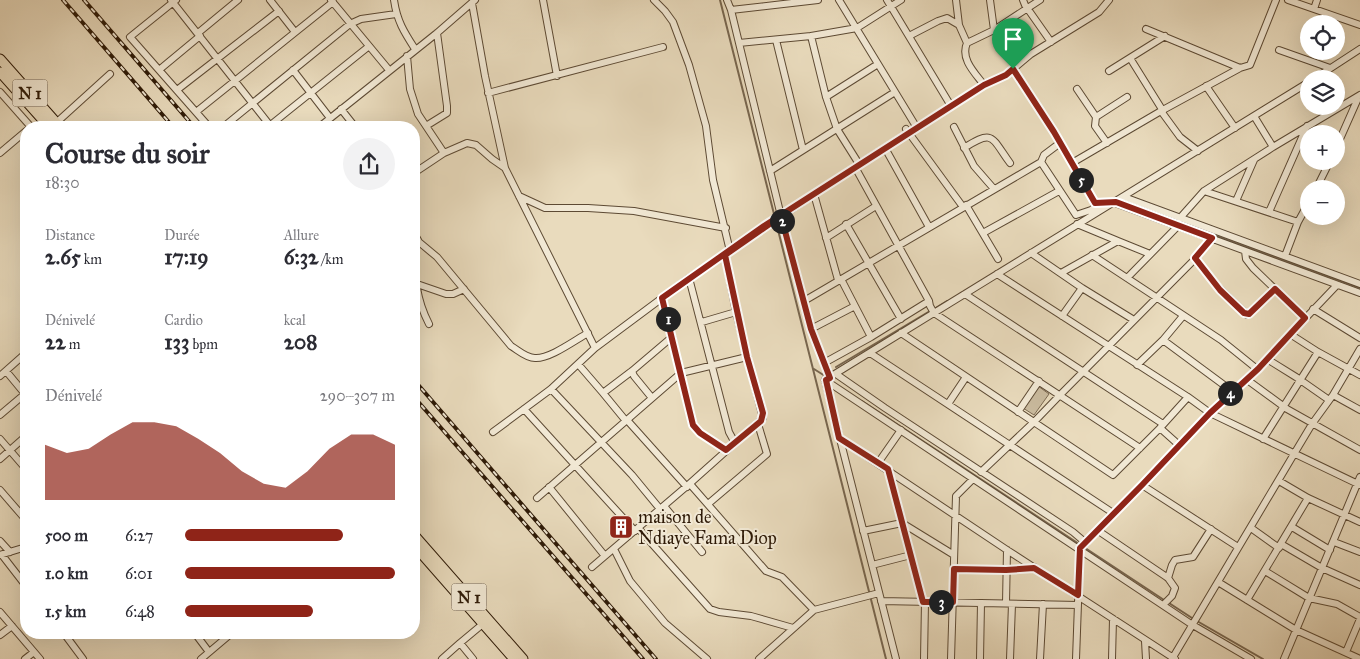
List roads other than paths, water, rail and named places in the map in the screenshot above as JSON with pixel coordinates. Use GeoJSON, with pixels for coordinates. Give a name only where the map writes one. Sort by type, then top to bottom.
{"type":"FeatureCollection","features":[{"type":"Feature","properties":{"kind":"highway","name":"N 1"},"geometry":{"type":"LineString","coordinates":[[0,59],[52,121]]}},
{"type":"Feature","properties":{"kind":"highway","name":"N 1"},"geometry":{"type":"LineString","coordinates":[[0,72],[42,117],[48,121]]}},
{"type":"Feature","properties":{"kind":"highway","name":"N 1"},"geometry":{"type":"LineString","coordinates":[[420,542],[523,659]]}},
{"type":"Feature","properties":{"kind":"highway","name":"N 1"},"geometry":{"type":"LineString","coordinates":[[420,552],[514,659]]}},
{"type":"Feature","properties":{"kind":"street"},"geometry":{"type":"LineString","coordinates":[[159,70],[238,0]]}},
{"type":"Feature","properties":{"kind":"street"},"geometry":{"type":"LineString","coordinates":[[270,0],[295,32]]}},
{"type":"Feature","properties":{"kind":"street"},"geometry":{"type":"LineString","coordinates":[[394,0],[401,28],[415,49]]}},
{"type":"Feature","properties":{"kind":"street"},"geometry":{"type":"LineString","coordinates":[[543,0],[557,76]]}},
{"type":"Feature","properties":{"kind":"street"},"geometry":{"type":"LineString","coordinates":[[592,567],[662,508],[763,418],[736,312],[726,228],[713,180],[706,126],[690,65],[673,22],[654,0]]}},
{"type":"Feature","properties":{"kind":"street"},"geometry":{"type":"LineString","coordinates":[[727,0],[811,329],[831,377],[839,438],[872,565],[878,596],[896,659]]}},
{"type":"Feature","properties":{"kind":"street"},"geometry":{"type":"LineString","coordinates":[[731,10],[818,0]]}},
{"type":"Feature","properties":{"kind":"street"},"geometry":{"type":"LineString","coordinates":[[839,0],[917,128]]}},
{"type":"Feature","properties":{"kind":"street"},"geometry":{"type":"LineString","coordinates":[[887,0],[951,106]]}},
{"type":"Feature","properties":{"kind":"street"},"geometry":{"type":"LineString","coordinates":[[739,43],[811,36],[857,28],[901,0]]}},
{"type":"Feature","properties":{"kind":"street"},"geometry":{"type":"LineString","coordinates":[[956,0],[959,25],[967,43],[965,56],[984,85]]}},
{"type":"Feature","properties":{"kind":"street"},"geometry":{"type":"LineString","coordinates":[[990,0],[994,30]]}},
{"type":"Feature","properties":{"kind":"street"},"geometry":{"type":"LineString","coordinates":[[1023,0],[1027,9],[1051,42]]}},
{"type":"Feature","properties":{"kind":"street"},"geometry":{"type":"LineString","coordinates":[[967,43],[994,30],[1040,0]]}},
{"type":"Feature","properties":{"kind":"street"},"geometry":{"type":"LineString","coordinates":[[493,432],[551,389],[595,348],[689,278],[908,131],[917,128],[984,85],[1006,75],[1031,54],[1098,12],[1109,0]]}},
{"type":"Feature","properties":{"kind":"street"},"geometry":{"type":"LineString","coordinates":[[1072,164],[1206,86],[1240,68],[1250,65],[1276,0]]}},
{"type":"Feature","properties":{"kind":"street"},"geometry":{"type":"LineString","coordinates":[[1288,0],[1360,25]]}},
{"type":"Feature","properties":{"kind":"street"},"geometry":{"type":"LineString","coordinates":[[1314,9],[1317,0]]}},
{"type":"Feature","properties":{"kind":"street"},"geometry":{"type":"LineString","coordinates":[[204,121],[130,37],[173,1],[266,121]]}},
{"type":"Feature","properties":{"kind":"street"},"geometry":{"type":"LineString","coordinates":[[196,112],[332,1],[368,47],[389,70]]}},
{"type":"Feature","properties":{"kind":"street"},"geometry":{"type":"LineString","coordinates":[[326,121],[473,2]]}},
{"type":"Feature","properties":{"kind":"street"},"geometry":{"type":"LineString","coordinates":[[473,2],[488,93],[505,168],[595,348]]}},
{"type":"Feature","properties":{"kind":"street"},"geometry":{"type":"LineString","coordinates":[[177,90],[279,11]]}},
{"type":"Feature","properties":{"kind":"street"},"geometry":{"type":"LineString","coordinates":[[231,121],[350,24],[361,19],[396,14]]}},
{"type":"Feature","properties":{"kind":"street"},"geometry":{"type":"LineString","coordinates":[[909,36],[938,20],[947,18],[959,25]]}},
{"type":"Feature","properties":{"kind":"street"},"geometry":{"type":"LineString","coordinates":[[1146,29],[1240,68]]}},
{"type":"Feature","properties":{"kind":"street"},"geometry":{"type":"LineString","coordinates":[[426,126],[447,112],[448,106],[437,33]]}},
{"type":"Feature","properties":{"kind":"street"},"geometry":{"type":"LineString","coordinates":[[811,36],[826,97],[837,129],[931,308],[1140,448]]}},
{"type":"Feature","properties":{"kind":"street"},"geometry":{"type":"LineString","coordinates":[[1109,71],[1165,36]]}},
{"type":"Feature","properties":{"kind":"street"},"geometry":{"type":"LineString","coordinates":[[776,40],[803,150]]}},
{"type":"Feature","properties":{"kind":"street"},"geometry":{"type":"LineString","coordinates":[[277,121],[368,47]]}},
{"type":"Feature","properties":{"kind":"street"},"geometry":{"type":"LineString","coordinates":[[488,93],[663,47]]}},
{"type":"Feature","properties":{"kind":"street"},"geometry":{"type":"LineString","coordinates":[[1327,70],[1360,49]]}},
{"type":"Feature","properties":{"kind":"street"},"geometry":{"type":"LineString","coordinates":[[1279,50],[1330,68]]}},
{"type":"Feature","properties":{"kind":"street"},"geometry":{"type":"LineString","coordinates":[[407,56],[410,89],[418,114],[444,153]]}},
{"type":"Feature","properties":{"kind":"street"},"geometry":{"type":"LineString","coordinates":[[1130,58],[1180,137],[1198,150]]}},
{"type":"Feature","properties":{"kind":"street"},"geometry":{"type":"LineString","coordinates":[[826,97],[878,64]]}},
{"type":"Feature","properties":{"kind":"street"},"geometry":{"type":"LineString","coordinates":[[1013,69],[1095,203],[1116,202],[1179,222],[1327,276],[1360,294]]}},
{"type":"Feature","properties":{"kind":"street"},"geometry":{"type":"LineString","coordinates":[[292,70],[330,118]]}},
{"type":"Feature","properties":{"kind":"street"},"geometry":{"type":"LineString","coordinates":[[61,121],[110,74]]}},
{"type":"Feature","properties":{"kind":"street"},"geometry":{"type":"LineString","coordinates":[[12,85],[1,94],[23,121]]}},
{"type":"Feature","properties":{"kind":"street"},"geometry":{"type":"LineString","coordinates":[[1206,86],[1235,128]]}},
{"type":"Feature","properties":{"kind":"street"},"geometry":{"type":"LineString","coordinates":[[1077,88],[1096,117],[1095,126],[1107,143]]}},
{"type":"Feature","properties":{"kind":"street"},"geometry":{"type":"LineString","coordinates":[[824,363],[901,319],[965,294],[1077,224],[1124,198],[1300,88]]}},
{"type":"Feature","properties":{"kind":"street"},"geometry":{"type":"LineString","coordinates":[[770,171],[895,92]]}},
{"type":"Feature","properties":{"kind":"street"},"geometry":{"type":"LineString","coordinates":[[1310,125],[1360,96]]}},
{"type":"Feature","properties":{"kind":"street"},"geometry":{"type":"LineString","coordinates":[[1345,128],[1360,96]]}},
{"type":"Feature","properties":{"kind":"street"},"geometry":{"type":"LineString","coordinates":[[1096,117],[1127,97]]}},
{"type":"Feature","properties":{"kind":"street"},"geometry":{"type":"LineString","coordinates":[[341,109],[350,121]]}},
{"type":"Feature","properties":{"kind":"street"},"geometry":{"type":"LineString","coordinates":[[1254,116],[1273,147]]}},
{"type":"Feature","properties":{"kind":"street"},"geometry":{"type":"LineString","coordinates":[[37,121],[42,117]]}},
{"type":"Feature","properties":{"kind":"street"},"geometry":{"type":"LineString","coordinates":[[954,127],[974,166],[994,189]]}},
{"type":"Feature","properties":{"kind":"street"},"geometry":{"type":"LineString","coordinates":[[908,131],[983,233],[998,259]]}},
{"type":"Feature","properties":{"kind":"street"},"geometry":{"type":"LineString","coordinates":[[1127,278],[1179,222],[1204,191],[1300,131]]}},
{"type":"Feature","properties":{"kind":"street"},"geometry":{"type":"LineString","coordinates":[[2,149],[20,135]]}},
{"type":"Feature","properties":{"kind":"street"},"geometry":{"type":"LineString","coordinates":[[964,148],[987,136],[993,139],[1010,162]]}},
{"type":"Feature","properties":{"kind":"street"},"geometry":{"type":"LineString","coordinates":[[420,168],[444,153],[468,143],[476,145],[505,168]]}},
{"type":"Feature","properties":{"kind":"street"},"geometry":{"type":"LineString","coordinates":[[804,301],[1041,162],[1044,155],[1060,143]]}},
{"type":"Feature","properties":{"kind":"street"},"geometry":{"type":"LineString","coordinates":[[1269,212],[1300,144]]}},
{"type":"Feature","properties":{"kind":"street"},"geometry":{"type":"LineString","coordinates":[[885,148],[929,227]]}},
{"type":"Feature","properties":{"kind":"street"},"geometry":{"type":"LineString","coordinates":[[1236,201],[1254,159]]}},
{"type":"Feature","properties":{"kind":"street"},"geometry":{"type":"LineString","coordinates":[[1041,162],[1076,214],[1091,210],[1100,204]]}},
{"type":"Feature","properties":{"kind":"street"},"geometry":{"type":"LineString","coordinates":[[983,233],[1059,190]]}},
{"type":"Feature","properties":{"kind":"street"},"geometry":{"type":"LineString","coordinates":[[1204,191],[1298,222]]}},
{"type":"Feature","properties":{"kind":"street"},"geometry":{"type":"LineString","coordinates":[[814,194],[839,280],[871,337]]}},
{"type":"Feature","properties":{"kind":"street"},"geometry":{"type":"LineString","coordinates":[[520,196],[541,207]]}},
{"type":"Feature","properties":{"kind":"street"},"geometry":{"type":"LineString","coordinates":[[1124,198],[1245,251],[1259,251],[1285,256],[1309,269]]}},
{"type":"Feature","properties":{"kind":"street"},"geometry":{"type":"LineString","coordinates":[[826,238],[876,206]]}},
{"type":"Feature","properties":{"kind":"street"},"geometry":{"type":"LineString","coordinates":[[528,212],[541,207],[634,211],[726,228]]}},
{"type":"Feature","properties":{"kind":"street"},"geometry":{"type":"LineString","coordinates":[[1285,256],[1300,218]]}},
{"type":"Feature","properties":{"kind":"street"},"geometry":{"type":"LineString","coordinates":[[846,224],[901,319]]}},
{"type":"Feature","properties":{"kind":"street"},"geometry":{"type":"LineString","coordinates":[[1077,224],[1150,254]]}},
{"type":"Feature","properties":{"kind":"street"},"geometry":{"type":"LineString","coordinates":[[981,472],[1034,422],[1195,258],[1212,238]]}},
{"type":"Feature","properties":{"kind":"street"},"geometry":{"type":"LineString","coordinates":[[1061,273],[1118,241]]}},
{"type":"Feature","properties":{"kind":"street"},"geometry":{"type":"LineString","coordinates":[[420,243],[437,257],[511,346],[526,355],[536,358],[553,353],[588,333]]}},
{"type":"Feature","properties":{"kind":"street"},"geometry":{"type":"LineString","coordinates":[[1245,251],[1249,264],[1305,318]]}},
{"type":"Feature","properties":{"kind":"street"},"geometry":{"type":"LineString","coordinates":[[1031,253],[1082,288],[1134,320]]}},
{"type":"Feature","properties":{"kind":"street"},"geometry":{"type":"LineString","coordinates":[[1092,255],[1220,340],[1258,369]]}},
{"type":"Feature","properties":{"kind":"street"},"geometry":{"type":"LineString","coordinates":[[1195,258],[1220,290],[1247,315],[1275,289]]}},
{"type":"Feature","properties":{"kind":"street"},"geometry":{"type":"LineString","coordinates":[[997,274],[1210,413],[1294,454],[1359,481],[1284,659]]}},
{"type":"Feature","properties":{"kind":"street"},"geometry":{"type":"LineString","coordinates":[[689,278],[702,322],[729,432],[735,442]]}},
{"type":"Feature","properties":{"kind":"street"},"geometry":{"type":"LineString","coordinates":[[1339,282],[1360,284]]}},
{"type":"Feature","properties":{"kind":"street"},"geometry":{"type":"LineString","coordinates":[[1076,659],[1080,548],[1178,445],[1232,391],[1258,369],[1339,282]]}},
{"type":"Feature","properties":{"kind":"street"},"geometry":{"type":"LineString","coordinates":[[420,285],[446,294],[453,294],[464,289]]}},
{"type":"Feature","properties":{"kind":"street"},"geometry":{"type":"LineString","coordinates":[[1062,316],[1082,288]]}},
{"type":"Feature","properties":{"kind":"street"},"geometry":{"type":"LineString","coordinates":[[965,294],[1084,371],[1162,426],[1178,445]]}},
{"type":"Feature","properties":{"kind":"street"},"geometry":{"type":"LineString","coordinates":[[662,298],[693,425],[700,433],[726,450]]}},
{"type":"Feature","properties":{"kind":"street"},"geometry":{"type":"LineString","coordinates":[[811,329],[855,306]]}},
{"type":"Feature","properties":{"kind":"street"},"geometry":{"type":"LineString","coordinates":[[420,307],[428,324]]}},
{"type":"Feature","properties":{"kind":"street"},"geometry":{"type":"LineString","coordinates":[[831,377],[900,333],[931,308]]}},
{"type":"Feature","properties":{"kind":"street"},"geometry":{"type":"LineString","coordinates":[[1313,309],[1360,338]]}},
{"type":"Feature","properties":{"kind":"street"},"geometry":{"type":"LineString","coordinates":[[702,322],[736,312]]}},
{"type":"Feature","properties":{"kind":"street"},"geometry":{"type":"LineString","coordinates":[[1137,365],[1163,340],[1183,316]]}},
{"type":"Feature","properties":{"kind":"street"},"geometry":{"type":"LineString","coordinates":[[900,333],[1113,475],[1188,397]]}},
{"type":"Feature","properties":{"kind":"street"},"geometry":{"type":"LineString","coordinates":[[1290,334],[1360,375]]}},
{"type":"Feature","properties":{"kind":"street"},"geometry":{"type":"LineString","coordinates":[[603,394],[672,337]]}},
{"type":"Feature","properties":{"kind":"street"},"geometry":{"type":"LineString","coordinates":[[1163,340],[1232,391]]}},
{"type":"Feature","properties":{"kind":"street"},"geometry":{"type":"LineString","coordinates":[[839,438],[1173,659],[1312,424],[1360,349]]}},
{"type":"Feature","properties":{"kind":"street"},"geometry":{"type":"LineString","coordinates":[[870,352],[1113,514]]}},
{"type":"Feature","properties":{"kind":"street"},"geometry":{"type":"LineString","coordinates":[[1264,439],[1318,352]]}},
{"type":"Feature","properties":{"kind":"street"},"geometry":{"type":"LineString","coordinates":[[537,498],[681,373],[747,357]]}},
{"type":"Feature","properties":{"kind":"street"},"geometry":{"type":"LineString","coordinates":[[0,376],[20,358]]}},
{"type":"Feature","properties":{"kind":"street"},"geometry":{"type":"LineString","coordinates":[[1267,359],[1331,397],[1360,410]]}},
{"type":"Feature","properties":{"kind":"street"},"geometry":{"type":"LineString","coordinates":[[578,364],[627,421],[708,504],[766,571],[782,577],[814,610]]}},
{"type":"Feature","properties":{"kind":"street"},"geometry":{"type":"LineString","coordinates":[[6,370],[20,387]]}},
{"type":"Feature","properties":{"kind":"street"},"geometry":{"type":"LineString","coordinates":[[632,371],[652,398]]}},
{"type":"Feature","properties":{"kind":"street"},"geometry":{"type":"LineString","coordinates":[[831,377],[900,430],[1192,624],[1251,659]]}},
{"type":"Feature","properties":{"kind":"street"},"geometry":{"type":"LineString","coordinates":[[831,377],[1074,532],[1086,543]]}},
{"type":"Feature","properties":{"kind":"street"},"geometry":{"type":"LineString","coordinates":[[948,404],[966,377]]}},
{"type":"Feature","properties":{"kind":"street"},"geometry":{"type":"LineString","coordinates":[[1246,380],[1283,407],[1360,450]]}},
{"type":"Feature","properties":{"kind":"street"},"geometry":{"type":"LineString","coordinates":[[1018,412],[1039,381]]}},
{"type":"Feature","properties":{"kind":"street"},"geometry":{"type":"LineString","coordinates":[[551,389],[702,552]]}},
{"type":"Feature","properties":{"kind":"street"},"geometry":{"type":"LineString","coordinates":[[0,416],[20,399]]}},
{"type":"Feature","properties":{"kind":"street"},"geometry":{"type":"LineString","coordinates":[[524,409],[710,609],[751,616],[793,628]]}},
{"type":"Feature","properties":{"kind":"street"},"geometry":{"type":"LineString","coordinates":[[708,504],[767,454],[758,424]]}},
{"type":"Feature","properties":{"kind":"street"},"geometry":{"type":"LineString","coordinates":[[878,463],[900,430]]}},
{"type":"Feature","properties":{"kind":"street"},"geometry":{"type":"LineString","coordinates":[[0,439],[20,462]]}},
{"type":"Feature","properties":{"kind":"street"},"geometry":{"type":"LineString","coordinates":[[0,458],[20,441]]}},
{"type":"Feature","properties":{"kind":"street"},"geometry":{"type":"LineString","coordinates":[[888,469],[924,602],[924,659]]}},
{"type":"Feature","properties":{"kind":"street"},"geometry":{"type":"LineString","coordinates":[[952,659],[956,496],[974,479]]}},
{"type":"Feature","properties":{"kind":"street"},"geometry":{"type":"LineString","coordinates":[[1278,481],[1308,498],[1360,522]]}},
{"type":"Feature","properties":{"kind":"street"},"geometry":{"type":"LineString","coordinates":[[1142,485],[1238,547]]}},
{"type":"Feature","properties":{"kind":"street"},"geometry":{"type":"LineString","coordinates":[[549,487],[605,556]]}},
{"type":"Feature","properties":{"kind":"street"},"geometry":{"type":"LineString","coordinates":[[0,490],[20,513]]}},
{"type":"Feature","properties":{"kind":"street"},"geometry":{"type":"LineString","coordinates":[[1247,600],[1308,498]]}},
{"type":"Feature","properties":{"kind":"street"},"geometry":{"type":"LineString","coordinates":[[863,531],[902,523],[954,555]]}},
{"type":"Feature","properties":{"kind":"street"},"geometry":{"type":"LineString","coordinates":[[1292,527],[1330,550]]}},
{"type":"Feature","properties":{"kind":"street"},"geometry":{"type":"LineString","coordinates":[[1250,528],[1322,568],[1360,585]]}},
{"type":"Feature","properties":{"kind":"street"},"geometry":{"type":"LineString","coordinates":[[1168,578],[1175,560],[1193,557],[1211,529]]}},
{"type":"Feature","properties":{"kind":"street"},"geometry":{"type":"LineString","coordinates":[[1097,530],[1168,578],[1175,588],[1172,596],[1163,605]]}},
{"type":"Feature","properties":{"kind":"street"},"geometry":{"type":"LineString","coordinates":[[0,541],[10,552]]}},
{"type":"Feature","properties":{"kind":"street"},"geometry":{"type":"LineString","coordinates":[[1334,542],[1360,552]]}},
{"type":"Feature","properties":{"kind":"street"},"geometry":{"type":"LineString","coordinates":[[614,549],[630,581],[665,623],[707,659]]}},
{"type":"Feature","properties":{"kind":"street"},"geometry":{"type":"LineString","coordinates":[[20,550],[1,555],[20,579]]}},
{"type":"Feature","properties":{"kind":"street"},"geometry":{"type":"LineString","coordinates":[[1007,550],[1006,570],[1010,659]]}},
{"type":"Feature","properties":{"kind":"street"},"geometry":{"type":"LineString","coordinates":[[872,565],[911,556]]}},
{"type":"Feature","properties":{"kind":"street"},"geometry":{"type":"LineString","coordinates":[[954,569],[1006,570],[1034,568]]}},
{"type":"Feature","properties":{"kind":"street"},"geometry":{"type":"LineString","coordinates":[[1265,572],[1309,598],[1337,604],[1360,618],[1346,652]]}},
{"type":"Feature","properties":{"kind":"street"},"geometry":{"type":"LineString","coordinates":[[1218,582],[1296,630],[1360,659]]}},
{"type":"Feature","properties":{"kind":"street"},"geometry":{"type":"LineString","coordinates":[[759,659],[814,610],[868,596],[924,602],[1078,605]]}},
{"type":"Feature","properties":{"kind":"street"},"geometry":{"type":"LineString","coordinates":[[980,659],[981,603]]}},
{"type":"Feature","properties":{"kind":"street"},"geometry":{"type":"LineString","coordinates":[[1040,659],[1043,604]]}},
{"type":"Feature","properties":{"kind":"street"},"geometry":{"type":"LineString","coordinates":[[0,612],[20,635]]}},
{"type":"Feature","properties":{"kind":"street"},"geometry":{"type":"LineString","coordinates":[[1112,659],[1113,619]]}},
{"type":"Feature","properties":{"kind":"street"},"geometry":{"type":"LineString","coordinates":[[442,659],[484,624]]}},
{"type":"Feature","properties":{"kind":"street"},"geometry":{"type":"LineString","coordinates":[[0,635],[12,626]]}},
{"type":"Feature","properties":{"kind":"street"},"geometry":{"type":"LineString","coordinates":[[23,639],[40,659]]}},
{"type":"Feature","properties":{"kind":"street"},"geometry":{"type":"LineString","coordinates":[[68,639],[84,659]]}},
{"type":"Feature","properties":{"kind":"street"},"geometry":{"type":"LineString","coordinates":[[199,639],[209,652]]}},
{"type":"Feature","properties":{"kind":"street"},"geometry":{"type":"LineString","coordinates":[[201,659],[225,639]]}},
{"type":"Feature","properties":{"kind":"street"},"geometry":{"type":"LineString","coordinates":[[1146,641],[1146,659]]}},
{"type":"Feature","properties":{"kind":"street"},"geometry":{"type":"LineString","coordinates":[[460,644],[473,659]]}},
{"type":"Feature","properties":{"kind":"street"},"geometry":{"type":"LineString","coordinates":[[25,659],[34,652]]}},
{"type":"Feature","properties":{"kind":"waterway"},"geometry":{"type":"LineString","coordinates":[[720,0],[774,214]]}},
{"type":"Feature","properties":{"kind":"waterway"},"geometry":{"type":"LineString","coordinates":[[1142,209],[1360,288]]}},
{"type":"Feature","properties":{"kind":"waterway"},"geometry":{"type":"LineString","coordinates":[[777,226],[886,659]]}},
{"type":"Feature","properties":{"kind":"waterway"},"geometry":{"type":"LineString","coordinates":[[934,309],[947,301]]}},
{"type":"Feature","properties":{"kind":"waterway"},"geometry":{"type":"LineString","coordinates":[[836,367],[930,311]]}},
{"type":"Feature","properties":{"kind":"waterway"},"geometry":{"type":"LineString","coordinates":[[814,369],[825,376]]}},
{"type":"Feature","properties":{"kind":"waterway"},"geometry":{"type":"LineString","coordinates":[[862,401],[1164,600]]}},
{"type":"Feature","properties":{"kind":"waterway"},"geometry":{"type":"LineString","coordinates":[[1169,603],[1192,618]]}},
{"type":"Feature","properties":{"kind":"waterway"},"geometry":{"type":"LineString","coordinates":[[1197,621],[1263,659]]}},
{"type":"Feature","properties":{"kind":"railway"},"geometry":{"type":"LineString","coordinates":[[63,0],[168,121]]}},
{"type":"Feature","properties":{"kind":"railway"},"geometry":{"type":"LineString","coordinates":[[84,0],[189,121]]}},
{"type":"Feature","properties":{"kind":"railway"},"geometry":{"type":"LineString","coordinates":[[420,387],[656,659]]}},
{"type":"Feature","properties":{"kind":"railway"},"geometry":{"type":"LineString","coordinates":[[420,404],[643,659]]}},
{"type":"Feature","properties":{"kind":"place","name":"maison de Ndiaye Fama Diop"},"geometry":{"type":"Point","coordinates":[621,527]}}]}
